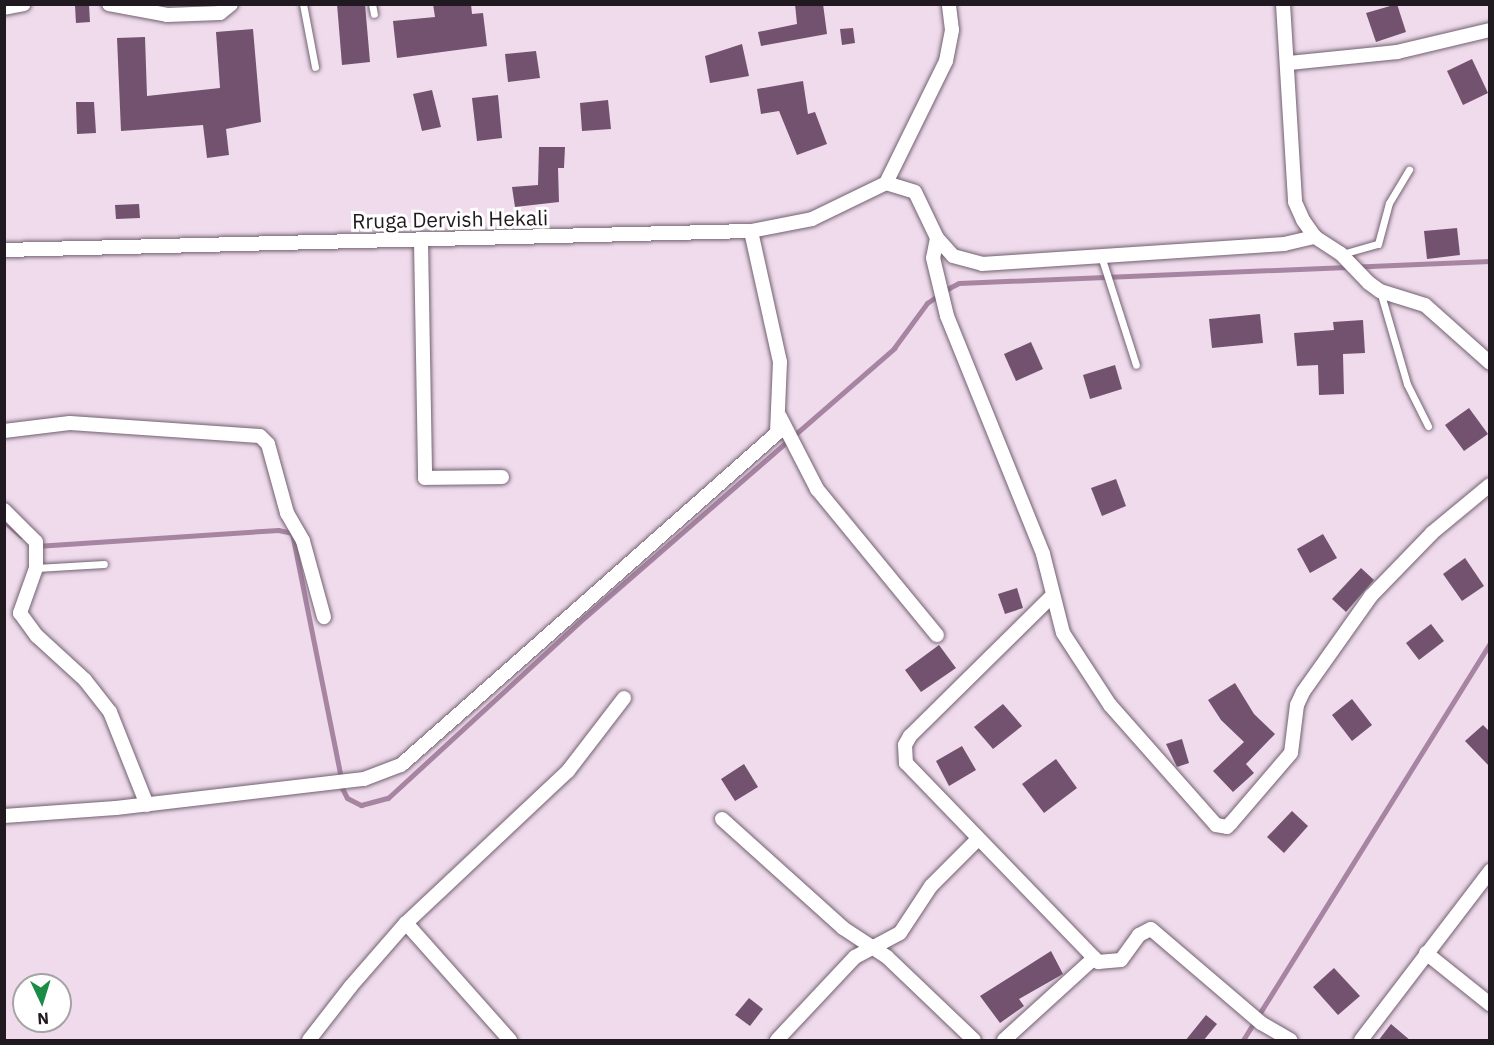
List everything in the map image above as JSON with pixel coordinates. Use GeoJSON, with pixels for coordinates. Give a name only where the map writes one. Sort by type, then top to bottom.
{"type":"FeatureCollection","features":[{"type":"Feature","properties":{"kind":"street"},"geometry":{"type":"LineString","coordinates":[[4,8],[24,4]]}},
{"type":"Feature","properties":{"kind":"street"},"geometry":{"type":"LineString","coordinates":[[110,4],[167,15],[220,13],[231,4]]}},
{"type":"Feature","properties":{"kind":"street"},"geometry":{"type":"LineString","coordinates":[[949,4],[952,30],[946,61],[886,183],[903,185],[915,192],[937,238],[953,256],[982,264],[1102,259],[1284,244],[1315,237]]}},
{"type":"Feature","properties":{"kind":"street"},"geometry":{"type":"LineString","coordinates":[[1283,4],[1289,63],[1295,202],[1315,237],[1345,257],[1375,287],[1425,305],[1490,363]]}},
{"type":"Feature","properties":{"kind":"street"},"geometry":{"type":"LineString","coordinates":[[1289,63],[1397,52],[1490,30]]}},
{"type":"Feature","properties":{"kind":"street","name":"Rruga Dervish Hekali"},"geometry":{"type":"LineString","coordinates":[[4,250],[751,231],[812,219],[886,183]]}},
{"type":"Feature","properties":{"kind":"street"},"geometry":{"type":"LineString","coordinates":[[4,816],[147,805],[364,778],[401,765],[635,556],[770,442],[777,433],[780,417],[780,362],[751,231]]}},
{"type":"Feature","properties":{"kind":"street"},"geometry":{"type":"LineString","coordinates":[[937,238],[933,258],[947,316],[1043,554],[1063,633],[1110,705],[1174,782],[1216,825],[1227,827],[1291,753],[1297,705],[1303,692],[1371,596],[1432,533],[1490,485]]}},
{"type":"Feature","properties":{"kind":"street"},"geometry":{"type":"LineString","coordinates":[[421,241],[425,478],[502,477]]}},
{"type":"Feature","properties":{"kind":"street"},"geometry":{"type":"LineString","coordinates":[[780,417],[830,506],[937,635]]}},
{"type":"Feature","properties":{"kind":"street"},"geometry":{"type":"LineString","coordinates":[[4,431],[70,423],[260,436],[268,444],[287,513],[303,541],[324,617]]}},
{"type":"Feature","properties":{"kind":"street"},"geometry":{"type":"LineString","coordinates":[[4,510],[36,542],[36,565],[20,613],[37,636],[85,680],[110,712],[147,805]]}},
{"type":"Feature","properties":{"kind":"street"},"geometry":{"type":"LineString","coordinates":[[1053,596],[905,745],[909,769],[1095,958],[1106,964],[1121,960],[1139,935],[1151,929],[1256,1019],[1290,1041]]}},
{"type":"Feature","properties":{"kind":"street"},"geometry":{"type":"LineString","coordinates":[[309,1041],[351,986],[406,923],[568,771],[624,698]]}},
{"type":"Feature","properties":{"kind":"street"},"geometry":{"type":"LineString","coordinates":[[722,819],[843,928],[873,947],[974,1041]]}},
{"type":"Feature","properties":{"kind":"street"},"geometry":{"type":"LineString","coordinates":[[777,1041],[855,957],[900,933],[931,886],[977,840]]}},
{"type":"Feature","properties":{"kind":"street"},"geometry":{"type":"LineString","coordinates":[[1361,1041],[1490,872]]}},
{"type":"Feature","properties":{"kind":"street"},"geometry":{"type":"LineString","coordinates":[[406,923],[510,1041]]}},
{"type":"Feature","properties":{"kind":"street"},"geometry":{"type":"LineString","coordinates":[[1426,953],[1490,1004]]}},
{"type":"Feature","properties":{"kind":"street"},"geometry":{"type":"LineString","coordinates":[[1004,1041],[1095,958]]}},
{"type":"Feature","properties":{"kind":"lane"},"geometry":{"type":"LineString","coordinates":[[303,4],[315,66]]}},
{"type":"Feature","properties":{"kind":"lane"},"geometry":{"type":"LineString","coordinates":[[372,4],[374,14]]}},
{"type":"Feature","properties":{"kind":"lane"},"geometry":{"type":"LineString","coordinates":[[1345,257],[1378,244],[1389,203],[1409,170]]}},
{"type":"Feature","properties":{"kind":"lane"},"geometry":{"type":"LineString","coordinates":[[1102,259],[1136,365]]}},
{"type":"Feature","properties":{"kind":"lane"},"geometry":{"type":"LineString","coordinates":[[1375,287],[1407,384],[1428,426]]}},
{"type":"Feature","properties":{"kind":"lane"},"geometry":{"type":"LineString","coordinates":[[36,565],[104,564]]}},
{"type":"Feature","properties":{"kind":"building"},"geometry":{"type":"Polygon","coordinates":[[[337,4],[365,4],[370,62],[342,65],[337,4]]]}},
{"type":"Feature","properties":{"kind":"building"},"geometry":{"type":"Polygon","coordinates":[[[433,4],[471,4],[472,14],[483,13],[487,46],[397,58],[393,21],[435,17],[433,4]]]}},
{"type":"Feature","properties":{"kind":"building"},"geometry":{"type":"Polygon","coordinates":[[[795,4],[823,4],[827,34],[761,46],[758,32],[797,24],[795,4]]]}},
{"type":"Feature","properties":{"kind":"building"},"geometry":{"type":"Polygon","coordinates":[[[1397,4],[1406,32],[1376,42],[1366,13],[1397,4]]]}},
{"type":"Feature","properties":{"kind":"building"},"geometry":{"type":"Polygon","coordinates":[[[89,5],[90,22],[76,23],[75,6],[89,5]]]}},
{"type":"Feature","properties":{"kind":"building"},"geometry":{"type":"Polygon","coordinates":[[[853,28],[855,43],[842,45],[840,29],[853,28]]]}},
{"type":"Feature","properties":{"kind":"building"},"geometry":{"type":"Polygon","coordinates":[[[253,29],[261,122],[226,129],[229,155],[207,158],[203,125],[121,131],[117,38],[145,37],[147,96],[220,88],[216,32],[253,29]]]}},
{"type":"Feature","properties":{"kind":"building"},"geometry":{"type":"Polygon","coordinates":[[[742,44],[749,76],[710,83],[705,56],[742,44]]]}},
{"type":"Feature","properties":{"kind":"building"},"geometry":{"type":"Polygon","coordinates":[[[536,51],[540,78],[508,82],[505,54],[536,51]]]}},
{"type":"Feature","properties":{"kind":"building"},"geometry":{"type":"Polygon","coordinates":[[[1472,59],[1488,93],[1463,105],[1447,71],[1472,59]]]}},
{"type":"Feature","properties":{"kind":"building"},"geometry":{"type":"Polygon","coordinates":[[[803,81],[808,114],[815,112],[827,144],[797,155],[779,111],[761,114],[757,89],[803,81]]]}},
{"type":"Feature","properties":{"kind":"building"},"geometry":{"type":"Polygon","coordinates":[[[432,90],[441,127],[422,131],[413,94],[432,90]]]}},
{"type":"Feature","properties":{"kind":"building"},"geometry":{"type":"Polygon","coordinates":[[[498,95],[502,138],[477,141],[472,98],[498,95]]]}},
{"type":"Feature","properties":{"kind":"building"},"geometry":{"type":"Polygon","coordinates":[[[608,100],[611,129],[582,131],[580,103],[608,100]]]}},
{"type":"Feature","properties":{"kind":"building"},"geometry":{"type":"Polygon","coordinates":[[[76,102],[94,102],[96,133],[77,134],[76,102]]]}},
{"type":"Feature","properties":{"kind":"building"},"geometry":{"type":"Polygon","coordinates":[[[539,147],[565,147],[564,168],[558,168],[559,202],[515,207],[512,187],[538,185],[539,147]]]}},
{"type":"Feature","properties":{"kind":"building"},"geometry":{"type":"Polygon","coordinates":[[[139,204],[140,218],[116,219],[115,205],[139,204]]]}},
{"type":"Feature","properties":{"kind":"building"},"geometry":{"type":"Polygon","coordinates":[[[1457,228],[1460,255],[1427,259],[1424,231],[1457,228]]]}},
{"type":"Feature","properties":{"kind":"building"},"geometry":{"type":"Polygon","coordinates":[[[1260,314],[1263,343],[1212,348],[1209,319],[1260,314]]]}},
{"type":"Feature","properties":{"kind":"building"},"geometry":{"type":"Polygon","coordinates":[[[1363,320],[1365,353],[1343,354],[1344,394],[1319,395],[1318,365],[1297,366],[1294,333],[1334,330],[1333,322],[1363,320]]]}},
{"type":"Feature","properties":{"kind":"building"},"geometry":{"type":"Polygon","coordinates":[[[1031,342],[1043,369],[1016,381],[1004,354],[1031,342]]]}},
{"type":"Feature","properties":{"kind":"building"},"geometry":{"type":"Polygon","coordinates":[[[1115,365],[1122,389],[1090,399],[1083,375],[1115,365]]]}},
{"type":"Feature","properties":{"kind":"building"},"geometry":{"type":"Polygon","coordinates":[[[1469,408],[1488,434],[1464,451],[1445,425],[1469,408]]]}},
{"type":"Feature","properties":{"kind":"building"},"geometry":{"type":"Polygon","coordinates":[[[1116,479],[1126,506],[1102,516],[1091,488],[1116,479]]]}},
{"type":"Feature","properties":{"kind":"building"},"geometry":{"type":"Polygon","coordinates":[[[1323,534],[1337,558],[1310,573],[1297,549],[1323,534]]]}},
{"type":"Feature","properties":{"kind":"building"},"geometry":{"type":"Polygon","coordinates":[[[1465,558],[1484,586],[1462,601],[1443,574],[1465,558]]]}},
{"type":"Feature","properties":{"kind":"building"},"geometry":{"type":"Polygon","coordinates":[[[1361,568],[1374,580],[1346,612],[1332,599],[1361,568]]]}},
{"type":"Feature","properties":{"kind":"building"},"geometry":{"type":"Polygon","coordinates":[[[1017,588],[1023,608],[1005,614],[998,594],[1017,588]]]}},
{"type":"Feature","properties":{"kind":"building"},"geometry":{"type":"Polygon","coordinates":[[[1431,624],[1444,641],[1419,660],[1406,643],[1431,624]]]}},
{"type":"Feature","properties":{"kind":"building"},"geometry":{"type":"Polygon","coordinates":[[[939,645],[956,668],[921,692],[905,670],[939,645]]]}},
{"type":"Feature","properties":{"kind":"building"},"geometry":{"type":"Polygon","coordinates":[[[1235,683],[1254,714],[1275,734],[1246,764],[1254,773],[1233,792],[1213,771],[1244,742],[1221,720],[1208,700],[1235,683]]]}},
{"type":"Feature","properties":{"kind":"building"},"geometry":{"type":"Polygon","coordinates":[[[1352,699],[1372,725],[1352,741],[1332,715],[1352,699]]]}},
{"type":"Feature","properties":{"kind":"building"},"geometry":{"type":"Polygon","coordinates":[[[1003,704],[1022,726],[993,749],[974,727],[1003,704]]]}},
{"type":"Feature","properties":{"kind":"building"},"geometry":{"type":"Polygon","coordinates":[[[1483,725],[1490,732],[1490,767],[1465,741],[1483,725]]]}},
{"type":"Feature","properties":{"kind":"building"},"geometry":{"type":"Polygon","coordinates":[[[1182,739],[1189,763],[1177,767],[1166,744],[1182,739]]]}},
{"type":"Feature","properties":{"kind":"building"},"geometry":{"type":"Polygon","coordinates":[[[962,746],[976,770],[949,786],[936,761],[962,746]]]}},
{"type":"Feature","properties":{"kind":"building"},"geometry":{"type":"Polygon","coordinates":[[[1056,759],[1077,788],[1044,813],[1022,784],[1056,759]]]}},
{"type":"Feature","properties":{"kind":"building"},"geometry":{"type":"Polygon","coordinates":[[[744,764],[758,787],[735,801],[721,779],[744,764]]]}},
{"type":"Feature","properties":{"kind":"building"},"geometry":{"type":"Polygon","coordinates":[[[1292,811],[1308,826],[1284,853],[1267,837],[1292,811]]]}},
{"type":"Feature","properties":{"kind":"building"},"geometry":{"type":"Polygon","coordinates":[[[1051,951],[1063,974],[1019,999],[1024,1006],[1000,1023],[980,996],[1051,951]]]}},
{"type":"Feature","properties":{"kind":"building"},"geometry":{"type":"Polygon","coordinates":[[[1334,968],[1360,996],[1338,1015],[1313,987],[1334,968]]]}},
{"type":"Feature","properties":{"kind":"building"},"geometry":{"type":"Polygon","coordinates":[[[749,998],[763,1009],[750,1026],[735,1015],[749,998]]]}},
{"type":"Feature","properties":{"kind":"building"},"geometry":{"type":"Polygon","coordinates":[[[1206,1015],[1217,1024],[1203,1041],[1185,1041],[1206,1015]]]}},
{"type":"Feature","properties":{"kind":"building"},"geometry":{"type":"Polygon","coordinates":[[[1391,1024],[1411,1041],[1378,1041],[1391,1024]]]}},
{"type":"Feature","properties":{"kind":"waterway"},"geometry":{"type":"LineString","coordinates":[[342,788],[347,798],[361,805],[388,798],[585,617],[894,348],[927,303],[959,283],[1490,261]]}},
{"type":"Feature","properties":{"kind":"waterway"},"geometry":{"type":"LineString","coordinates":[[4,521],[21,536]]}},
{"type":"Feature","properties":{"kind":"waterway"},"geometry":{"type":"LineString","coordinates":[[36,546],[278,530],[292,533],[340,774]]}},
{"type":"Feature","properties":{"kind":"waterway"},"geometry":{"type":"LineString","coordinates":[[1243,1040],[1490,643]]}}]}
